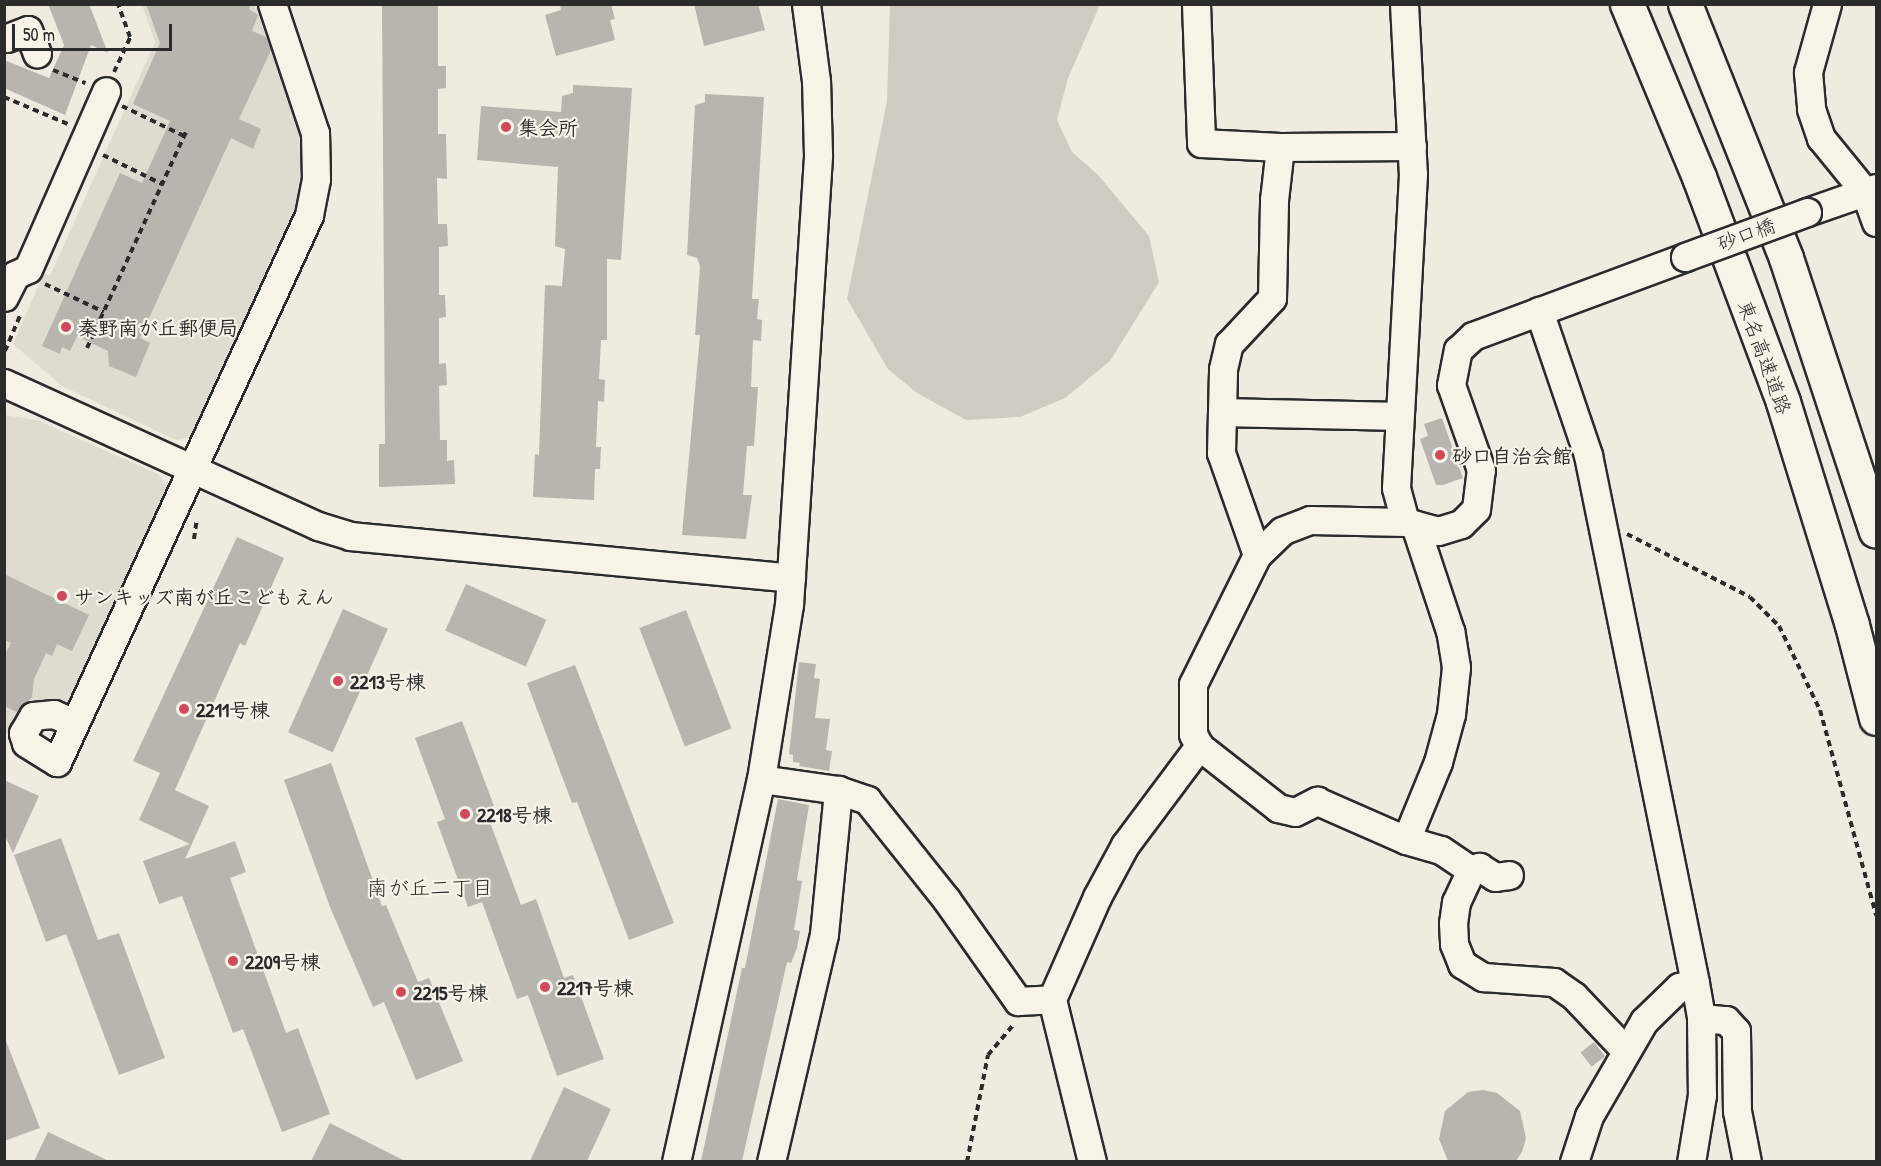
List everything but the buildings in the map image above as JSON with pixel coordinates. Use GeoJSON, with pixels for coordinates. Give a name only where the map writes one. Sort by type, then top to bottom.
{"type":"FeatureCollection","features":[{"type":"Feature","properties":{"kind":"highway","name":"東名高速道路"},"geometry":{"type":"LineString","coordinates":[[1627,4],[1699,177],[1783,402],[1852,625],[1876,718]]}},
{"type":"Feature","properties":{"kind":"highway"},"geometry":{"type":"LineString","coordinates":[[1685,4],[1786,258],[1876,531]]}},
{"type":"Feature","properties":{"kind":"street"},"geometry":{"type":"LineString","coordinates":[[74,723],[309,215],[316,179],[318,152],[310,110],[272,4]]}},
{"type":"Feature","properties":{"kind":"street"},"geometry":{"type":"LineString","coordinates":[[675,1161],[761,779],[791,578],[818,155],[816,81],[806,4]]}},
{"type":"Feature","properties":{"kind":"street"},"geometry":{"type":"LineString","coordinates":[[1196,4],[1201,143],[1280,147],[1412,146]]}},
{"type":"Feature","properties":{"kind":"street"},"geometry":{"type":"LineString","coordinates":[[1404,4],[1412,146],[1396,488],[1450,631],[1456,667],[1451,714],[1438,762],[1406,840]]}},
{"type":"Feature","properties":{"kind":"street"},"geometry":{"type":"LineString","coordinates":[[1827,4],[1808,72],[1811,109],[1821,138],[1870,190],[1876,222]]}},
{"type":"Feature","properties":{"kind":"street"},"geometry":{"type":"LineString","coordinates":[[6,38],[37,53]]}},
{"type":"Feature","properties":{"kind":"street"},"geometry":{"type":"LineString","coordinates":[[14,303],[15,275],[28,269],[105,94]]}},
{"type":"Feature","properties":{"kind":"street"},"geometry":{"type":"LineString","coordinates":[[1257,555],[1221,453],[1223,369],[1229,344],[1272,298],[1274,200],[1280,147]]}},
{"type":"Feature","properties":{"kind":"street","name":"砂口橋"},"geometry":{"type":"LineString","coordinates":[[1199,746],[1192,723],[1193,684],[1257,555],[1282,531],[1310,520],[1410,523],[1438,531],[1461,524],[1476,509],[1481,488],[1481,470],[1451,385],[1458,350],[1473,336],[1870,190]]}},
{"type":"Feature","properties":{"kind":"street"},"geometry":{"type":"LineString","coordinates":[[1539,311],[1588,455],[1695,983],[1701,1018],[1702,1095],[1691,1161]]}},
{"type":"Feature","properties":{"kind":"street"},"geometry":{"type":"LineString","coordinates":[[4,383],[318,526],[350,536],[791,578]]}},
{"type":"Feature","properties":{"kind":"street"},"geometry":{"type":"LineString","coordinates":[[1222,412],[1399,416]]}},
{"type":"Feature","properties":{"kind":"street"},"geometry":{"type":"LineString","coordinates":[[1092,1161],[1043,1000],[1125,845],[1199,746],[1278,808],[1294,812],[1317,801],[1406,840],[1441,850],[1471,870]]}},
{"type":"Feature","properties":{"kind":"street"},"geometry":{"type":"LineString","coordinates":[[761,779],[838,790],[867,800],[880,813],[1018,1001],[1043,1000]]}},
{"type":"Feature","properties":{"kind":"street"},"geometry":{"type":"LineString","coordinates":[[771,1161],[824,934],[838,790]]}},
{"type":"Feature","properties":{"kind":"street"},"geometry":{"type":"LineString","coordinates":[[1509,875],[1495,877],[1479,867],[1471,870],[1456,902],[1453,923],[1454,944],[1462,964],[1483,977],[1554,982],[1574,996],[1625,1050]]}},
{"type":"Feature","properties":{"kind":"street"},"geometry":{"type":"LineString","coordinates":[[1574,1161],[1589,1116],[1625,1050],[1644,1022],[1672,992],[1695,983]]}},
{"type":"Feature","properties":{"kind":"street"},"geometry":{"type":"LineString","coordinates":[[1701,1018],[1726,1020],[1736,1031],[1737,1111],[1747,1161]]}},
{"type":"Feature","properties":{"kind":"path"},"geometry":{"type":"LineString","coordinates":[[105,94],[130,37],[118,4]]}},
{"type":"Feature","properties":{"kind":"path"},"geometry":{"type":"LineString","coordinates":[[37,53],[44,66],[185,134],[87,348]]}},
{"type":"Feature","properties":{"kind":"path"},"geometry":{"type":"LineString","coordinates":[[4,97],[85,139],[162,184]]}},
{"type":"Feature","properties":{"kind":"path"},"geometry":{"type":"LineString","coordinates":[[44,284],[104,312]]}},
{"type":"Feature","properties":{"kind":"path"},"geometry":{"type":"LineString","coordinates":[[5,351],[14,303]]}},
{"type":"Feature","properties":{"kind":"path"},"geometry":{"type":"LineString","coordinates":[[1606,538],[1630,535],[1750,597],[1779,626],[1820,710],[1876,915]]}},
{"type":"Feature","properties":{"kind":"path"},"geometry":{"type":"LineString","coordinates":[[967,1161],[988,1054],[1043,1000]]}},
{"type":"Feature","properties":{"kind":"shaded area"},"geometry":{"type":"Polygon","coordinates":[[[142,5],[263,5],[310,162],[299,208],[192,437],[176,440],[62,386],[13,344],[44,273],[50,276],[155,42],[142,5]]]}},
{"type":"Feature","properties":{"kind":"shaded area"},"geometry":{"type":"Polygon","coordinates":[[[890,5],[1100,5],[1068,78],[1057,120],[1072,152],[1098,175],[1149,236],[1159,282],[1110,361],[1065,398],[1020,417],[966,420],[917,393],[888,369],[847,299],[887,101],[890,5]]]}},
{"type":"Feature","properties":{"kind":"shaded area","name":"サンキッズ南が丘こどもえん"},"geometry":{"type":"Polygon","coordinates":[[[4,415],[37,420],[158,474],[169,488],[70,707],[15,738],[4,733],[4,415]]]}},
{"type":"Feature","properties":{"kind":"place","name":"集会所"},"geometry":{"type":"Point","coordinates":[506,127]}},
{"type":"Feature","properties":{"kind":"place","name":"秦野南が丘郵便局"},"geometry":{"type":"Point","coordinates":[66,327]}},
{"type":"Feature","properties":{"kind":"place","name":"砂口自治会館"},"geometry":{"type":"Point","coordinates":[1440,455]}},
{"type":"Feature","properties":{"kind":"place","name":"サンキッズ南が丘こどもえん"},"geometry":{"type":"Point","coordinates":[62,596]}},
{"type":"Feature","properties":{"kind":"place","name":"2213号棟"},"geometry":{"type":"Point","coordinates":[338,681]}},
{"type":"Feature","properties":{"kind":"place","name":"2211号棟"},"geometry":{"type":"Point","coordinates":[184,709]}},
{"type":"Feature","properties":{"kind":"place","name":"2218号棟"},"geometry":{"type":"Point","coordinates":[465,814]}},
{"type":"Feature","properties":{"kind":"place","name":"2209号棟"},"geometry":{"type":"Point","coordinates":[233,961]}},
{"type":"Feature","properties":{"kind":"place","name":"2217号棟"},"geometry":{"type":"Point","coordinates":[545,987]}},
{"type":"Feature","properties":{"kind":"place","name":"2215号棟"},"geometry":{"type":"Point","coordinates":[401,992]}},
{"type":"Feature","properties":{"kind":"district","name":"南が丘二丁目"},"geometry":{"type":"Point","coordinates":[430,888]}}]}
